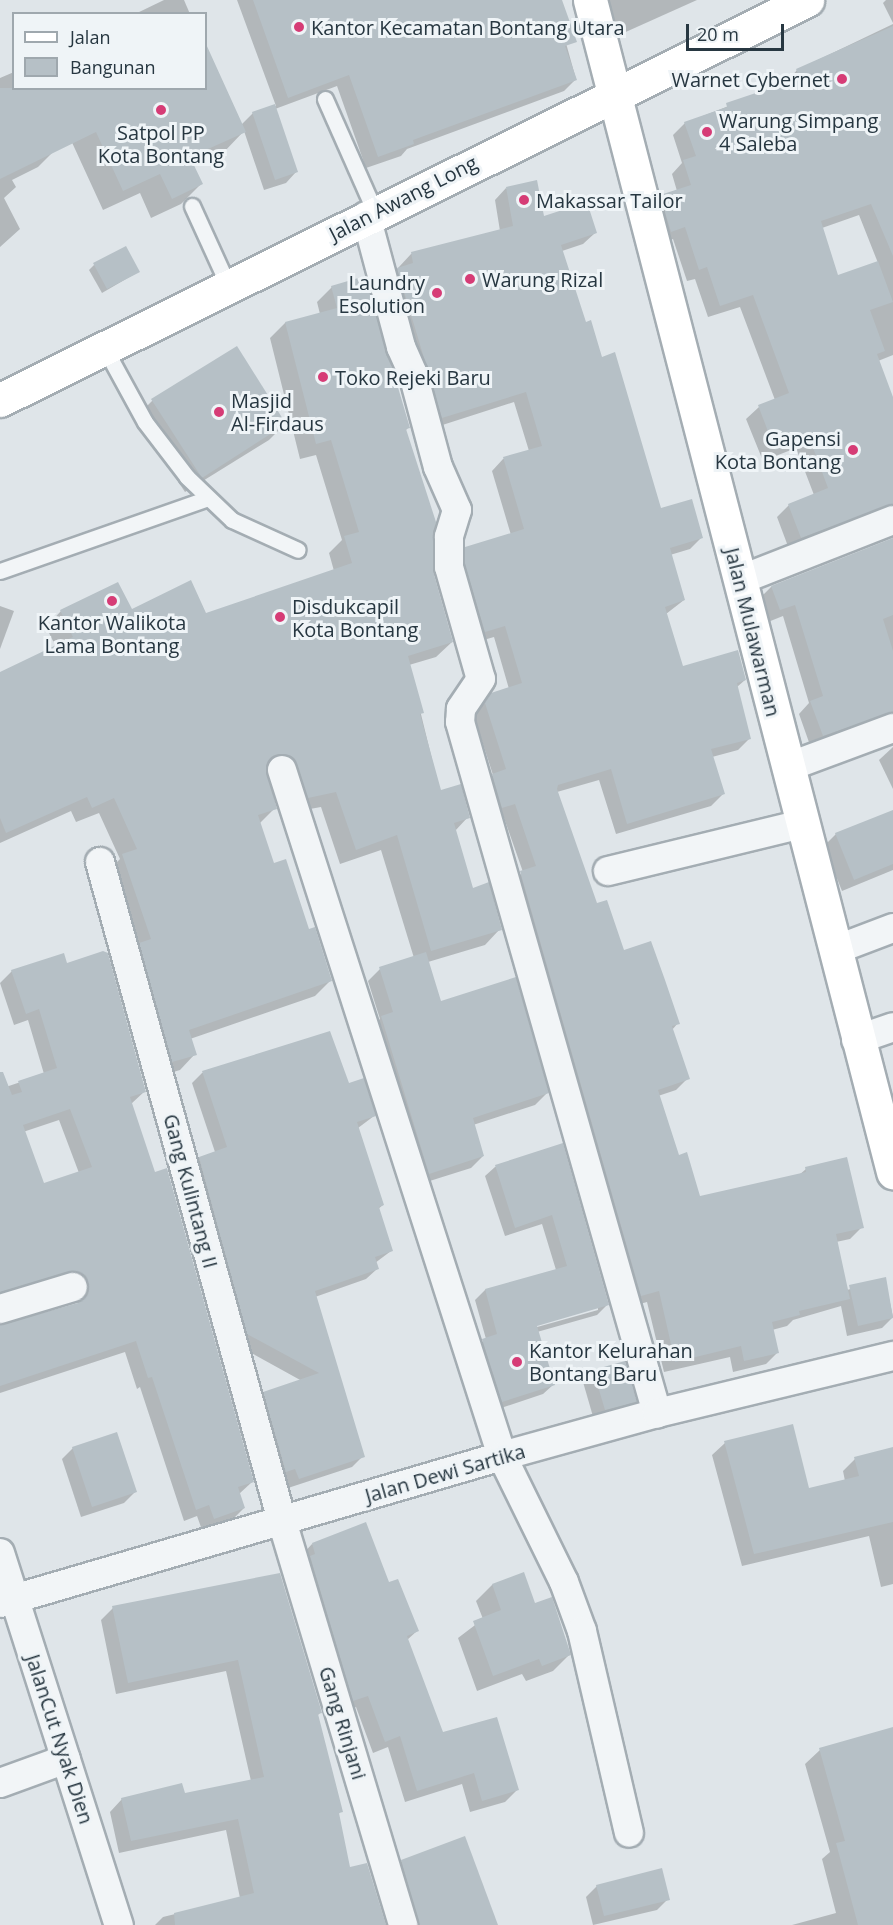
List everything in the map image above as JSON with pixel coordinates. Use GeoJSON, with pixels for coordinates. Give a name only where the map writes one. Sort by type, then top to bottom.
{"type":"FeatureCollection","features":[{"type":"Feature","properties":{"kind":"street","name":"Jalan Mulawarman"},"geometry":{"type":"LineString","coordinates":[[590,0],[616,92],[856,1040],[893,1172]]}},
{"type":"Feature","properties":{"kind":"street","name":"Jalan Awang Long"},"geometry":{"type":"LineString","coordinates":[[0,400],[616,92],[807,0]]}},
{"type":"Feature","properties":{"kind":"street"},"geometry":{"type":"LineString","coordinates":[[371,214],[401,347],[413,374],[438,467],[457,510],[449,537],[449,567],[481,679],[461,710],[460,722],[657,1413]]}},
{"type":"Feature","properties":{"kind":"street"},"geometry":{"type":"LineString","coordinates":[[740,580],[893,520]]}},
{"type":"Feature","properties":{"kind":"street"},"geometry":{"type":"LineString","coordinates":[[788,767],[893,728]]}},
{"type":"Feature","properties":{"kind":"street"},"geometry":{"type":"LineString","coordinates":[[282,771],[502,1456],[564,1582],[582,1630],[629,1833]]}},
{"type":"Feature","properties":{"kind":"street"},"geometry":{"type":"LineString","coordinates":[[608,871],[802,824]]}},
{"type":"Feature","properties":{"kind":"street","name":"Gang Kulintang II"},"geometry":{"type":"LineString","coordinates":[[100,862],[282,1521]]}},
{"type":"Feature","properties":{"kind":"street"},"geometry":{"type":"LineString","coordinates":[[835,950],[893,928]]}},
{"type":"Feature","properties":{"kind":"street"},"geometry":{"type":"LineString","coordinates":[[856,1040],[893,1027]]}},
{"type":"Feature","properties":{"kind":"street"},"geometry":{"type":"LineString","coordinates":[[0,1309],[73,1287]]}},
{"type":"Feature","properties":{"kind":"street","name":"Jalan Dewi Sartika"},"geometry":{"type":"LineString","coordinates":[[8,1600],[657,1413],[893,1356]]}},
{"type":"Feature","properties":{"kind":"street","name":"Gang Rinjani"},"geometry":{"type":"LineString","coordinates":[[282,1521],[404,1925]]}},
{"type":"Feature","properties":{"kind":"street","name":"JalanCut Nyak Dien"},"geometry":{"type":"LineString","coordinates":[[0,1553],[8,1600],[66,1759],[118,1925]]}},
{"type":"Feature","properties":{"kind":"street"},"geometry":{"type":"LineString","coordinates":[[0,1783],[66,1759]]}},
{"type":"Feature","properties":{"kind":"lane"},"geometry":{"type":"LineString","coordinates":[[325,99],[371,214]]}},
{"type":"Feature","properties":{"kind":"lane"},"geometry":{"type":"LineString","coordinates":[[192,206],[228,285]]}},
{"type":"Feature","properties":{"kind":"lane"},"geometry":{"type":"LineString","coordinates":[[104,347],[145,422],[186,477],[232,520],[298,550]]}},
{"type":"Feature","properties":{"kind":"lane"},"geometry":{"type":"LineString","coordinates":[[0,571],[208,498]]}},
{"type":"Feature","properties":{"kind":"building"},"geometry":{"type":"Polygon","coordinates":[[[253,0],[562,0],[577,42],[565,46],[577,80],[413,140],[414,144],[378,157],[349,75],[288,98],[253,0]]]}},
{"type":"Feature","properties":{"kind":"building"},"geometry":{"type":"Polygon","coordinates":[[[893,26],[893,256],[871,204],[821,221],[838,275],[878,261],[893,302],[870,310],[885,351],[877,354],[893,397],[893,504],[801,538],[788,504],[828,488],[809,437],[775,450],[758,405],[789,393],[753,295],[720,306],[707,267],[699,270],[685,227],[671,232],[660,195],[691,185],[683,160],[696,156],[684,122],[727,107],[726,103],[800,78],[796,69],[893,26]]]}},
{"type":"Feature","properties":{"kind":"building","name":"Satpol PP Kota Bontang"},"geometry":{"type":"Polygon","coordinates":[[[207,46],[246,132],[190,157],[203,184],[172,199],[160,174],[123,191],[96,132],[0,179],[0,88],[12,88],[12,90],[207,90],[207,46]]]}},
{"type":"Feature","properties":{"kind":"building"},"geometry":{"type":"Polygon","coordinates":[[[275,104],[298,172],[275,180],[252,112],[275,104]]]}},
{"type":"Feature","properties":{"kind":"building"},"geometry":{"type":"Polygon","coordinates":[[[537,180],[544,216],[587,202],[597,233],[561,245],[586,322],[591,320],[602,357],[615,352],[661,508],[692,499],[703,538],[670,548],[685,600],[665,607],[683,666],[738,650],[746,680],[737,683],[751,739],[711,749],[725,794],[627,824],[611,769],[558,785],[557,789],[597,903],[607,900],[624,950],[651,941],[665,980],[680,1024],[672,1026],[690,1079],[658,1090],[679,1155],[687,1152],[700,1196],[806,1172],[805,1167],[847,1157],[864,1228],[836,1234],[850,1299],[799,1311],[800,1315],[772,1322],[779,1353],[744,1361],[741,1346],[675,1362],[659,1291],[641,1296],[520,871],[536,866],[515,804],[502,808],[492,774],[506,769],[485,703],[491,693],[522,683],[505,626],[485,632],[465,565],[465,547],[524,529],[503,457],[542,446],[526,392],[442,418],[397,268],[413,263],[411,252],[513,226],[506,187],[537,180]]]}},
{"type":"Feature","properties":{"kind":"building"},"geometry":{"type":"Polygon","coordinates":[[[126,246],[140,272],[107,289],[93,263],[126,246]]]}},
{"type":"Feature","properties":{"kind":"building"},"geometry":{"type":"Polygon","coordinates":[[[365,276],[410,428],[406,429],[436,522],[433,571],[453,642],[408,656],[424,713],[420,714],[441,790],[461,784],[470,818],[454,823],[473,888],[489,882],[502,930],[431,951],[397,835],[356,850],[336,792],[308,798],[293,758],[276,755],[266,767],[277,809],[258,815],[274,863],[286,859],[309,929],[315,927],[332,981],[189,1030],[197,1055],[172,1062],[139,943],[151,939],[122,854],[137,849],[114,798],[92,808],[87,797],[6,833],[0,818],[0,672],[73,637],[60,610],[118,582],[132,609],[191,580],[206,613],[352,563],[344,536],[359,532],[331,440],[316,444],[285,322],[337,308],[331,286],[365,276]]]}},
{"type":"Feature","properties":{"kind":"building","name":"Masjid Al-Firdaus"},"geometry":{"type":"Polygon","coordinates":[[[237,346],[286,424],[202,478],[151,399],[237,346]]]}},
{"type":"Feature","properties":{"kind":"building"},"geometry":{"type":"Polygon","coordinates":[[[893,538],[893,615],[883,619],[893,651],[893,712],[823,736],[810,701],[823,696],[795,605],[780,610],[771,586],[893,538]]]}},
{"type":"Feature","properties":{"kind":"building"},"geometry":{"type":"Polygon","coordinates":[[[893,810],[893,864],[854,880],[835,833],[893,810]]]}},
{"type":"Feature","properties":{"kind":"building"},"geometry":{"type":"Polygon","coordinates":[[[103,951],[108,953],[146,1092],[130,1097],[155,1172],[167,1168],[254,1482],[238,1487],[245,1508],[214,1519],[209,1505],[196,1510],[152,1377],[148,1378],[136,1341],[0,1386],[0,1325],[78,1303],[89,1290],[85,1275],[76,1271],[0,1292],[0,1072],[3,1072],[12,1095],[22,1092],[18,1081],[57,1068],[39,1009],[26,1014],[11,970],[64,953],[67,963],[103,951]],[[70,1109],[23,1125],[44,1183],[92,1167],[70,1109]]]}},
{"type":"Feature","properties":{"kind":"building"},"geometry":{"type":"Polygon","coordinates":[[[426,952],[441,1001],[516,977],[549,1093],[473,1118],[484,1156],[429,1174],[381,1016],[393,1012],[379,967],[426,952]]]}},
{"type":"Feature","properties":{"kind":"building"},"geometry":{"type":"Polygon","coordinates":[[[330,1031],[349,1083],[364,1078],[376,1116],[357,1122],[384,1205],[379,1207],[393,1251],[375,1257],[379,1269],[315,1291],[365,1457],[299,1479],[295,1469],[286,1472],[263,1392],[319,1373],[247,1334],[199,1157],[227,1147],[202,1071],[330,1031]]]}},
{"type":"Feature","properties":{"kind":"building"},"geometry":{"type":"Polygon","coordinates":[[[563,1143],[609,1305],[537,1326],[555,1385],[502,1402],[482,1339],[497,1334],[485,1289],[567,1266],[552,1215],[515,1228],[495,1165],[563,1143]]]}},
{"type":"Feature","properties":{"kind":"building"},"geometry":{"type":"Polygon","coordinates":[[[886,1277],[893,1318],[858,1326],[849,1285],[886,1277]]]}},
{"type":"Feature","properties":{"kind":"building"},"geometry":{"type":"Polygon","coordinates":[[[625,1361],[637,1402],[605,1410],[593,1370],[625,1361]]]}},
{"type":"Feature","properties":{"kind":"building"},"geometry":{"type":"Polygon","coordinates":[[[793,1424],[809,1488],[859,1476],[854,1457],[893,1447],[893,1522],[754,1554],[724,1441],[793,1424]]]}},
{"type":"Feature","properties":{"kind":"building"},"geometry":{"type":"Polygon","coordinates":[[[117,1432],[137,1492],[92,1507],[72,1447],[117,1432]]]}},
{"type":"Feature","properties":{"kind":"building"},"geometry":{"type":"Polygon","coordinates":[[[366,1522],[389,1582],[398,1579],[419,1631],[407,1636],[443,1732],[497,1717],[519,1790],[482,1801],[474,1773],[417,1791],[400,1736],[385,1742],[368,1696],[353,1701],[310,1556],[315,1554],[312,1543],[366,1522]]]}},
{"type":"Feature","properties":{"kind":"building"},"geometry":{"type":"Polygon","coordinates":[[[524,1572],[535,1603],[552,1597],[571,1655],[542,1666],[539,1659],[493,1676],[473,1621],[501,1610],[492,1584],[524,1572]]]}},
{"type":"Feature","properties":{"kind":"building"},"geometry":{"type":"Polygon","coordinates":[[[280,1573],[322,1713],[318,1714],[343,1812],[339,1813],[350,1867],[367,1863],[386,1925],[175,1925],[174,1913],[254,1893],[238,1819],[131,1841],[121,1798],[182,1783],[185,1793],[264,1777],[238,1660],[128,1683],[112,1606],[280,1573]]]}},
{"type":"Feature","properties":{"kind":"building"},"geometry":{"type":"Polygon","coordinates":[[[893,1727],[893,1925],[858,1925],[836,1843],[845,1841],[819,1748],[893,1727]]]}},
{"type":"Feature","properties":{"kind":"building"},"geometry":{"type":"Polygon","coordinates":[[[465,1836],[498,1925],[419,1925],[401,1860],[465,1836]]]}},
{"type":"Feature","properties":{"kind":"building"},"geometry":{"type":"Polygon","coordinates":[[[662,1868],[670,1900],[604,1916],[596,1885],[662,1868]]]}},
{"type":"Feature","properties":{"kind":"place","name":"Kantor Kecamatan Bontang Utara"},"geometry":{"type":"Point","coordinates":[299,27]}},
{"type":"Feature","properties":{"kind":"place","name":"Warnet Cybernet"},"geometry":{"type":"Point","coordinates":[842,79]}},
{"type":"Feature","properties":{"kind":"place","name":"Satpol PP Kota Bontang"},"geometry":{"type":"Point","coordinates":[161,110]}},
{"type":"Feature","properties":{"kind":"place","name":"Warung Simpang 4 Saleba"},"geometry":{"type":"Point","coordinates":[707,132]}},
{"type":"Feature","properties":{"kind":"place","name":"Makassar Tailor"},"geometry":{"type":"Point","coordinates":[524,200]}},
{"type":"Feature","properties":{"kind":"place","name":"Warung Rizal"},"geometry":{"type":"Point","coordinates":[470,279]}},
{"type":"Feature","properties":{"kind":"place","name":"Laundry Esolution"},"geometry":{"type":"Point","coordinates":[437,293]}},
{"type":"Feature","properties":{"kind":"place","name":"Toko Rejeki Baru"},"geometry":{"type":"Point","coordinates":[323,377]}},
{"type":"Feature","properties":{"kind":"place","name":"Masjid Al-Firdaus"},"geometry":{"type":"Point","coordinates":[219,412]}},
{"type":"Feature","properties":{"kind":"place","name":"Gapensi Kota Bontang"},"geometry":{"type":"Point","coordinates":[853,450]}},
{"type":"Feature","properties":{"kind":"place","name":"Kantor Walikota Lama Bontang"},"geometry":{"type":"Point","coordinates":[112,601]}},
{"type":"Feature","properties":{"kind":"place","name":"Disdukcapil Kota Bontang"},"geometry":{"type":"Point","coordinates":[280,617]}},
{"type":"Feature","properties":{"kind":"place","name":"Kantor Kelurahan Bontang Baru"},"geometry":{"type":"Point","coordinates":[517,1362]}}]}
